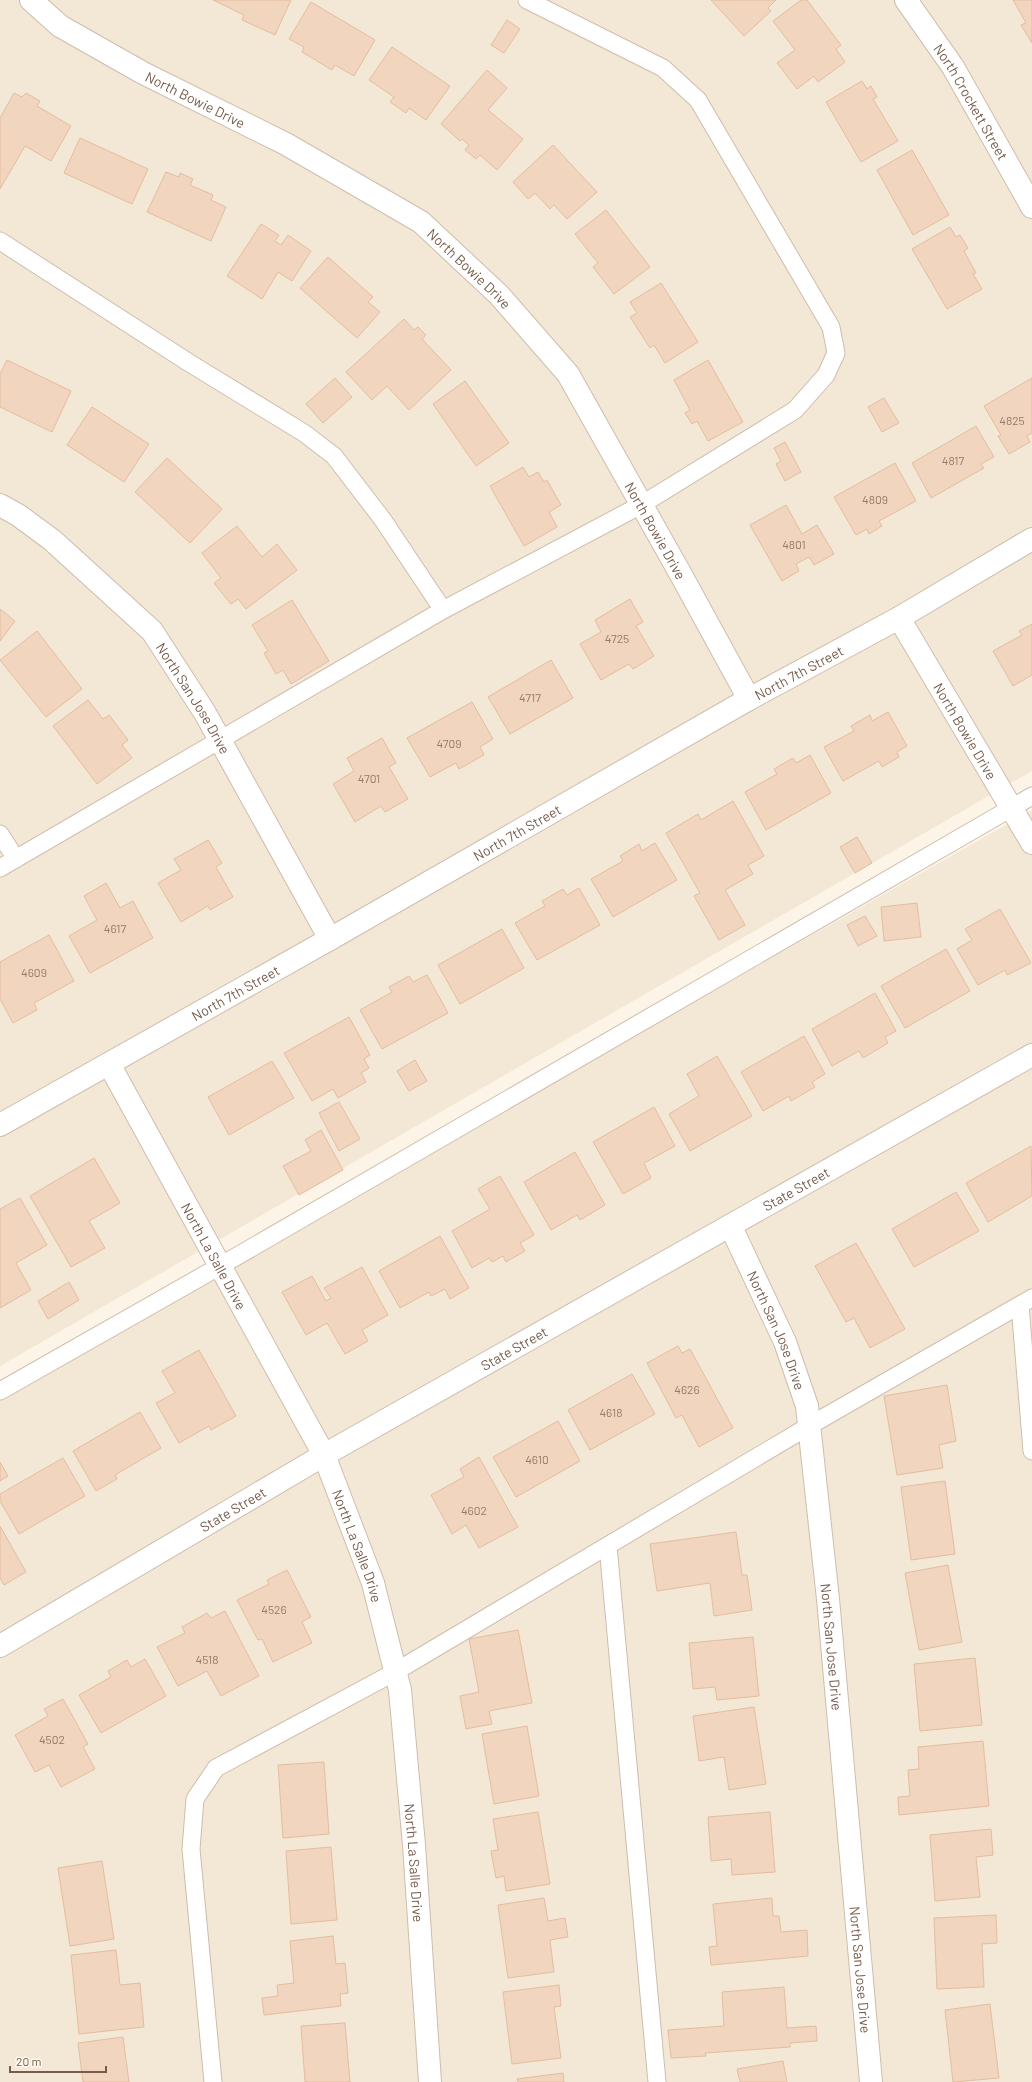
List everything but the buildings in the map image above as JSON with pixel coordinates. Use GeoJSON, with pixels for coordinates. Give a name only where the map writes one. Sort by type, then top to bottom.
{"type":"FeatureCollection","features":[{"type":"Feature","properties":{"kind":"street","name":"North Bowie Drive"},"geometry":{"type":"LineString","coordinates":[[31,0],[60,26],[143,73],[286,144],[421,222],[499,294],[568,374],[749,699]]}},
{"type":"Feature","properties":{"kind":"street","name":"North Crockett Street"},"geometry":{"type":"LineString","coordinates":[[906,0],[953,67],[1032,207]]}},
{"type":"Feature","properties":{"kind":"street","name":"North San Jose Drive"},"geometry":{"type":"LineString","coordinates":[[0,505],[18,515],[52,540],[152,631],[220,739],[330,939]]}},
{"type":"Feature","properties":{"kind":"street","name":"North 7th Street"},"geometry":{"type":"LineString","coordinates":[[0,1124],[330,939],[749,699],[899,618],[1032,539]]}},
{"type":"Feature","properties":{"kind":"street","name":"North Bowie Drive"},"geometry":{"type":"LineString","coordinates":[[899,618],[1032,843]]}},
{"type":"Feature","properties":{"kind":"street","name":"State Street"},"geometry":{"type":"LineString","coordinates":[[0,1646],[324,1455],[731,1227],[1032,1055]]}},
{"type":"Feature","properties":{"kind":"street","name":"North La Salle Drive"},"geometry":{"type":"LineString","coordinates":[[109,1064],[324,1455],[373,1583],[400,1690],[414,1845],[430,2082]]}},
{"type":"Feature","properties":{"kind":"street","name":"North San Jose Drive"},"geometry":{"type":"LineString","coordinates":[[731,1227],[785,1342],[807,1406],[828,1599],[871,2082]]}},
{"type":"Feature","properties":{"kind":"lane"},"geometry":{"type":"LineString","coordinates":[[0,868],[443,610],[641,505],[795,410],[826,375],[836,353],[831,327],[698,100],[663,68],[527,0]]}},
{"type":"Feature","properties":{"kind":"lane"},"geometry":{"type":"LineString","coordinates":[[0,241],[191,364],[304,433],[334,456],[383,520],[443,610]]}},
{"type":"Feature","properties":{"kind":"lane"},"geometry":{"type":"LineString","coordinates":[[0,1391],[220,1266],[1032,796]]}},
{"type":"Feature","properties":{"kind":"lane"},"geometry":{"type":"LineString","coordinates":[[0,834],[16,859]]}},
{"type":"Feature","properties":{"kind":"lane"},"geometry":{"type":"LineString","coordinates":[[213,2082],[191,1849],[195,1799],[216,1768],[395,1672],[809,1426],[1026,1301],[1032,1451]]}},
{"type":"Feature","properties":{"kind":"lane"},"geometry":{"type":"LineString","coordinates":[[608,1546],[657,2082]]}},
{"type":"Feature","properties":{"kind":"shaded area"},"geometry":{"type":"Polygon","coordinates":[[[0,0],[1032,0],[1032,771],[0,1366],[0,0]]]}},
{"type":"Feature","properties":{"kind":"shaded area"},"geometry":{"type":"Polygon","coordinates":[[[1032,810],[1032,2082],[0,2082],[0,1397],[1032,810]]]}}]}
